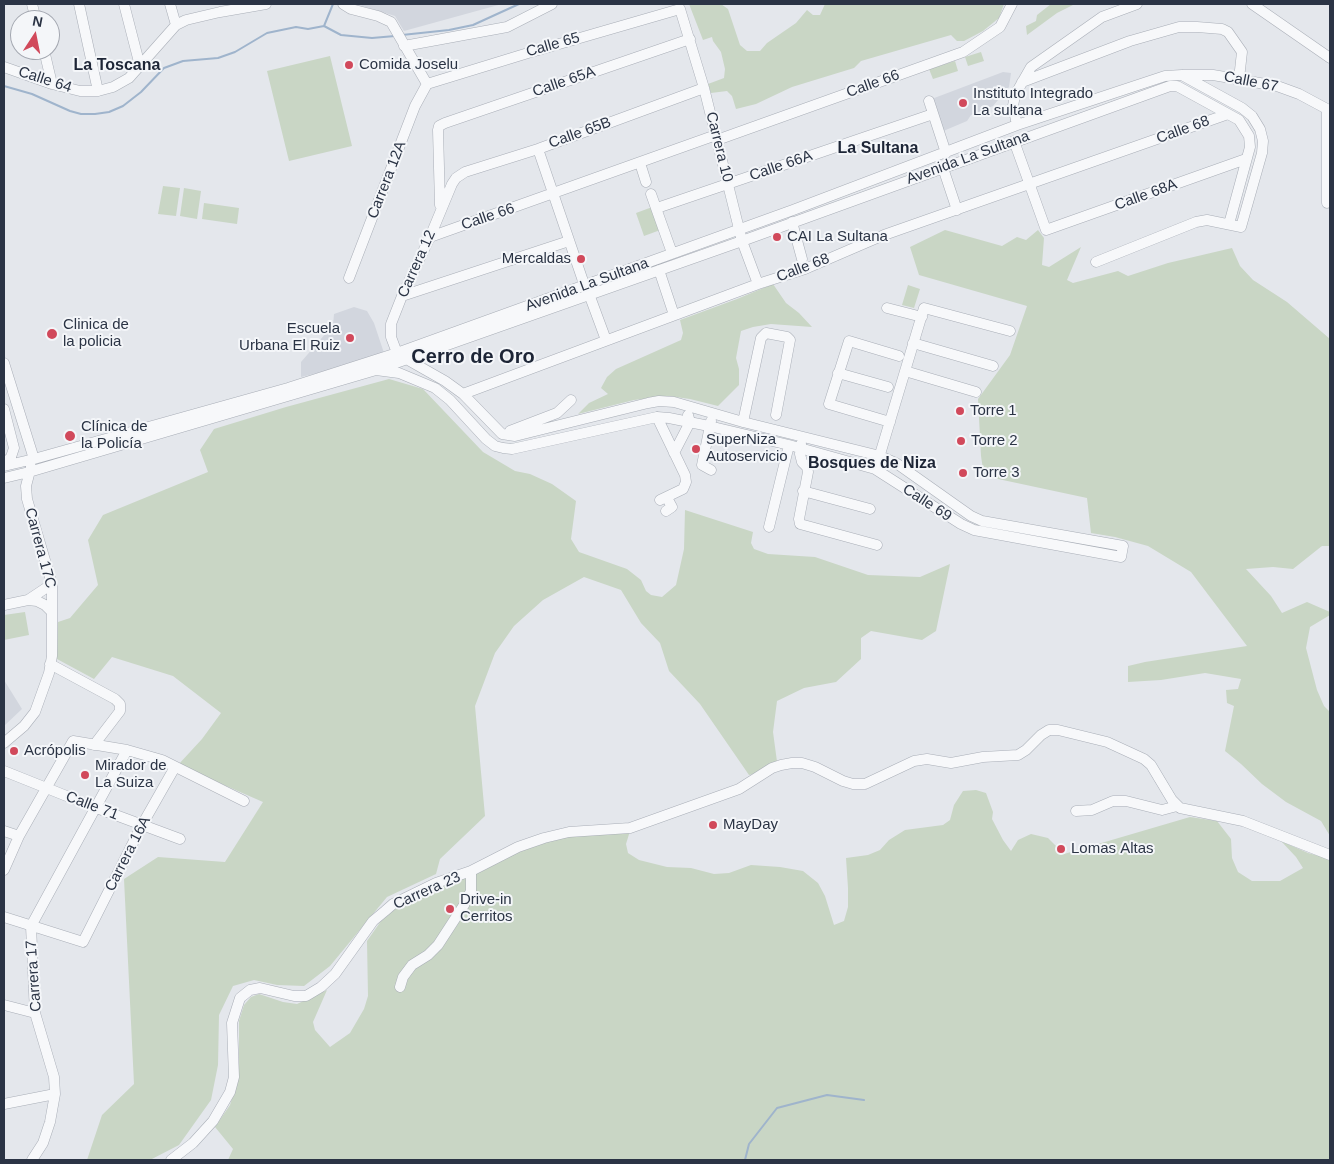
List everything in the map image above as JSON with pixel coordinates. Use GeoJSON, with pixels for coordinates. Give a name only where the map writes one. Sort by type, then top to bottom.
{"type":"FeatureCollection","features":[{"type":"Feature","properties":{"kind":"street"},"geometry":{"type":"LineString","coordinates":[[79,4],[98,90]]}},
{"type":"Feature","properties":{"kind":"street"},"geometry":{"type":"LineString","coordinates":[[124,4],[140,66]]}},
{"type":"Feature","properties":{"kind":"street"},"geometry":{"type":"LineString","coordinates":[[170,4],[176,25]]}},
{"type":"Feature","properties":{"kind":"street","name":"Calle 64"},"geometry":{"type":"LineString","coordinates":[[4,67],[80,92],[113,87],[128,78],[176,25],[219,8],[266,4]]}},
{"type":"Feature","properties":{"kind":"street"},"geometry":{"type":"LineString","coordinates":[[343,4],[351,9],[385,18],[391,22],[427,84]]}},
{"type":"Feature","properties":{"kind":"street"},"geometry":{"type":"LineString","coordinates":[[403,42],[507,27],[552,4]]}},
{"type":"Feature","properties":{"kind":"street","name":"Calle 66"},"geometry":{"type":"LineString","coordinates":[[430,237],[963,52],[1000,27],[1012,4]]}},
{"type":"Feature","properties":{"kind":"street"},"geometry":{"type":"LineString","coordinates":[[1017,125],[1013,106],[1015,94],[1031,67],[1102,17],[1137,4]]}},
{"type":"Feature","properties":{"kind":"street"},"geometry":{"type":"LineString","coordinates":[[1252,4],[1330,58]]}},
{"type":"Feature","properties":{"kind":"street","name":"Carrera 10"},"geometry":{"type":"LineString","coordinates":[[680,9],[704,88],[742,241],[758,284]]}},
{"type":"Feature","properties":{"kind":"street","name":"Calle 65"},"geometry":{"type":"LineString","coordinates":[[427,84],[528,52],[680,9]]}},
{"type":"Feature","properties":{"kind":"street"},"geometry":{"type":"LineString","coordinates":[[1022,82],[1130,41],[1179,27],[1222,29],[1228,32],[1242,52],[1239,79]]}},
{"type":"Feature","properties":{"kind":"street","name":"Calle 65A"},"geometry":{"type":"LineString","coordinates":[[441,210],[438,136],[440,126],[519,103],[690,40]]}},
{"type":"Feature","properties":{"kind":"street"},"geometry":{"type":"LineString","coordinates":[[46,60],[52,84]]}},
{"type":"Feature","properties":{"kind":"street"},"geometry":{"type":"LineString","coordinates":[[1096,262],[1196,222],[1207,220],[1241,227],[1262,152],[1263,142],[1260,129],[1252,116],[1242,108],[1182,75],[1177,86],[1239,120],[1249,136],[1250,147],[1229,224]]}},
{"type":"Feature","properties":{"kind":"street","name":"Calle 67"},"geometry":{"type":"LineString","coordinates":[[1182,75],[1213,75],[1277,86],[1299,94],[1329,109]]}},
{"type":"Feature","properties":{"kind":"street","name":"Avenida La Sultana"},"geometry":{"type":"LineString","coordinates":[[4,465],[34,459],[288,388],[354,372],[376,370],[401,356],[584,284],[946,153],[1017,125],[1165,76],[1182,75]]}},
{"type":"Feature","properties":{"kind":"street","name":"Carrera 12A"},"geometry":{"type":"LineString","coordinates":[[350,278],[415,106],[427,84]]}},
{"type":"Feature","properties":{"kind":"street","name":"Avenida La Sultana"},"geometry":{"type":"LineString","coordinates":[[4,478],[29,472],[354,372],[589,294],[742,241],[1014,141],[1170,86],[1177,86]]}},
{"type":"Feature","properties":{"kind":"street","name":"Calle 65B"},"geometry":{"type":"LineString","coordinates":[[456,178],[465,172],[538,149],[704,88]]}},
{"type":"Feature","properties":{"kind":"street"},"geometry":{"type":"LineString","coordinates":[[929,101],[946,153]]}},
{"type":"Feature","properties":{"kind":"street"},"geometry":{"type":"LineString","coordinates":[[1327,203],[1329,109]]}},
{"type":"Feature","properties":{"kind":"street","name":"Calle 66A"},"geometry":{"type":"LineString","coordinates":[[657,208],[933,114]]}},
{"type":"Feature","properties":{"kind":"street","name":"Calle 68"},"geometry":{"type":"LineString","coordinates":[[463,394],[758,284],[804,269],[884,235],[1228,114]]}},
{"type":"Feature","properties":{"kind":"street"},"geometry":{"type":"LineString","coordinates":[[1014,141],[1030,184]]}},
{"type":"Feature","properties":{"kind":"street"},"geometry":{"type":"LineString","coordinates":[[538,149],[584,284]]}},
{"type":"Feature","properties":{"kind":"street","name":"Calle 68A"},"geometry":{"type":"LineString","coordinates":[[1030,184],[1046,230],[1246,159]]}},
{"type":"Feature","properties":{"kind":"street"},"geometry":{"type":"LineString","coordinates":[[640,163],[646,182]]}},
{"type":"Feature","properties":{"kind":"street"},"geometry":{"type":"LineString","coordinates":[[943,168],[957,210]]}},
{"type":"Feature","properties":{"kind":"street","name":"Carrera 12"},"geometry":{"type":"LineString","coordinates":[[401,356],[391,337],[391,324],[456,178]]}},
{"type":"Feature","properties":{"kind":"street"},"geometry":{"type":"LineString","coordinates":[[651,194],[672,253]]}},
{"type":"Feature","properties":{"kind":"street"},"geometry":{"type":"LineString","coordinates":[[792,222],[802,259]]}},
{"type":"Feature","properties":{"kind":"street"},"geometry":{"type":"LineString","coordinates":[[402,296],[569,241]]}},
{"type":"Feature","properties":{"kind":"street"},"geometry":{"type":"LineString","coordinates":[[659,270],[674,315]]}},
{"type":"Feature","properties":{"kind":"street"},"geometry":{"type":"LineString","coordinates":[[589,294],[606,340]]}},
{"type":"Feature","properties":{"kind":"street"},"geometry":{"type":"LineString","coordinates":[[886,308],[922,317]]}},
{"type":"Feature","properties":{"kind":"street"},"geometry":{"type":"LineString","coordinates":[[875,469],[924,308],[1010,331]]}},
{"type":"Feature","properties":{"kind":"street"},"geometry":{"type":"LineString","coordinates":[[743,422],[761,338],[766,333],[787,336],[790,340],[776,415]]}},
{"type":"Feature","properties":{"kind":"street"},"geometry":{"type":"LineString","coordinates":[[890,422],[829,404],[849,341],[899,356]]}},
{"type":"Feature","properties":{"kind":"street"},"geometry":{"type":"LineString","coordinates":[[914,343],[993,366]]}},
{"type":"Feature","properties":{"kind":"street"},"geometry":{"type":"LineString","coordinates":[[401,356],[429,371],[463,394],[487,421],[502,434],[557,413],[572,400]]}},
{"type":"Feature","properties":{"kind":"street"},"geometry":{"type":"LineString","coordinates":[[4,363],[34,459]]}},
{"type":"Feature","properties":{"kind":"street"},"geometry":{"type":"LineString","coordinates":[[376,370],[399,373],[435,388],[450,400],[486,439],[495,446],[512,449],[657,417],[685,475],[686,482],[683,489],[664,499],[672,507],[666,511]]}},
{"type":"Feature","properties":{"kind":"street"},"geometry":{"type":"LineString","coordinates":[[905,371],[976,392]]}},
{"type":"Feature","properties":{"kind":"street"},"geometry":{"type":"LineString","coordinates":[[838,373],[888,387]]}},
{"type":"Feature","properties":{"kind":"street","name":"Calle 69"},"geometry":{"type":"LineString","coordinates":[[502,434],[515,436],[660,401],[686,405],[743,422],[880,456],[896,464],[971,516],[982,521],[1123,546],[1121,557],[974,530],[961,524],[875,469],[709,426],[657,417]]}},
{"type":"Feature","properties":{"kind":"street"},"geometry":{"type":"LineString","coordinates":[[674,453],[690,422],[686,405]]}},
{"type":"Feature","properties":{"kind":"street"},"geometry":{"type":"LineString","coordinates":[[4,409],[14,448],[11,457],[4,465]]}},
{"type":"Feature","properties":{"kind":"street"},"geometry":{"type":"LineString","coordinates":[[711,470],[702,465],[709,426],[714,413]]}},
{"type":"Feature","properties":{"kind":"street"},"geometry":{"type":"LineString","coordinates":[[769,527],[796,449],[802,437]]}},
{"type":"Feature","properties":{"kind":"street"},"geometry":{"type":"LineString","coordinates":[[796,449],[808,472],[803,491],[800,524],[877,545]]}},
{"type":"Feature","properties":{"kind":"street","name":"Carrera 17C"},"geometry":{"type":"LineString","coordinates":[[4,743],[24,726],[35,712],[49,673],[50,664],[52,584],[27,500],[26,486],[34,459]]}},
{"type":"Feature","properties":{"kind":"street"},"geometry":{"type":"LineString","coordinates":[[803,491],[870,509]]}},
{"type":"Feature","properties":{"kind":"street"},"geometry":{"type":"LineString","coordinates":[[28,600],[52,584]]}},
{"type":"Feature","properties":{"kind":"street"},"geometry":{"type":"LineString","coordinates":[[4,605],[28,600],[37,601],[45,605],[52,612]]}},
{"type":"Feature","properties":{"kind":"street"},"geometry":{"type":"LineString","coordinates":[[50,664],[115,699],[120,704],[120,711],[94,745]]}},
{"type":"Feature","properties":{"kind":"street","name":"Carrera 23"},"geometry":{"type":"LineString","coordinates":[[171,1160],[193,1143],[213,1121],[230,1092],[234,1077],[232,1023],[240,998],[250,990],[260,988],[294,996],[306,996],[322,987],[335,974],[373,921],[389,908],[436,883],[471,871],[518,848],[544,838],[569,832],[630,828],[739,789],[772,768],[792,763],[802,763],[815,767],[848,783],[865,784],[914,761],[927,759],[951,762],[983,757],[1018,755],[1049,730],[1058,730],[1107,742],[1144,759],[1151,765],[1177,806]]}},
{"type":"Feature","properties":{"kind":"street"},"geometry":{"type":"LineString","coordinates":[[4,870],[19,836],[73,741],[127,750],[155,757],[244,800]]}},
{"type":"Feature","properties":{"kind":"street","name":"Carrera 17"},"geometry":{"type":"LineString","coordinates":[[32,1160],[43,1143],[50,1122],[55,1094],[54,1078],[35,1013],[31,926],[94,807],[127,750]]}},
{"type":"Feature","properties":{"kind":"street","name":"Carrera 16A"},"geometry":{"type":"LineString","coordinates":[[31,926],[83,942],[142,825],[175,767]]}},
{"type":"Feature","properties":{"kind":"street","name":"Calle 71"},"geometry":{"type":"LineString","coordinates":[[4,770],[94,807],[180,839]]}},
{"type":"Feature","properties":{"kind":"street"},"geometry":{"type":"LineString","coordinates":[[1076,811],[1092,810],[1113,801],[1126,801],[1162,810],[1177,806],[1187,810],[1243,821],[1330,855]]}},
{"type":"Feature","properties":{"kind":"street"},"geometry":{"type":"LineString","coordinates":[[4,831],[19,836]]}},
{"type":"Feature","properties":{"kind":"street"},"geometry":{"type":"LineString","coordinates":[[400,988],[403,977],[412,965],[428,956],[438,945],[464,905],[471,891],[471,871]]}},
{"type":"Feature","properties":{"kind":"street"},"geometry":{"type":"LineString","coordinates":[[4,917],[31,926]]}},
{"type":"Feature","properties":{"kind":"street"},"geometry":{"type":"LineString","coordinates":[[4,1004],[35,1013]]}},
{"type":"Feature","properties":{"kind":"street"},"geometry":{"type":"LineString","coordinates":[[4,1104],[55,1094]]}},
{"type":"Feature","properties":{"kind":"shaded area"},"geometry":{"type":"Polygon","coordinates":[[[356,4],[502,4],[404,31],[395,16],[356,4]]]}},
{"type":"Feature","properties":{"kind":"shaded area","name":"Instituto Integrado La sultana"},"geometry":{"type":"Polygon","coordinates":[[[1003,72],[1011,73],[1009,87],[993,106],[971,115],[967,121],[941,132],[929,100],[1003,72]]]}},
{"type":"Feature","properties":{"kind":"shaded area","name":"Escuela Urbana El Ruiz"},"geometry":{"type":"Polygon","coordinates":[[[354,307],[367,311],[374,323],[384,353],[342,367],[301,377],[301,362],[333,325],[334,314],[354,307]]]}},
{"type":"Feature","properties":{"kind":"shaded area"},"geometry":{"type":"Polygon","coordinates":[[[4,680],[22,709],[4,726],[4,680]]]}},
{"type":"Feature","properties":{"kind":"green space"},"geometry":{"type":"Polygon","coordinates":[[[689,4],[721,4],[728,9],[740,45],[747,51],[760,51],[767,43],[796,23],[807,10],[813,15],[820,15],[825,4],[1004,4],[999,18],[983,31],[964,41],[957,41],[951,35],[861,61],[854,68],[792,87],[756,104],[736,109],[732,96],[727,91],[711,93],[708,84],[724,78],[725,69],[721,52],[712,37],[703,40],[689,4]]]}},
{"type":"Feature","properties":{"kind":"green space"},"geometry":{"type":"Polygon","coordinates":[[[1051,4],[1075,4],[1057,13],[1027,35],[1026,26],[1036,21],[1037,15],[1051,4]]]}},
{"type":"Feature","properties":{"kind":"green space"},"geometry":{"type":"Polygon","coordinates":[[[981,52],[984,61],[968,66],[965,57],[981,52]]]}},
{"type":"Feature","properties":{"kind":"green space"},"geometry":{"type":"Polygon","coordinates":[[[330,56],[352,146],[289,161],[267,71],[330,56]]]}},
{"type":"Feature","properties":{"kind":"green space"},"geometry":{"type":"Polygon","coordinates":[[[955,61],[958,71],[933,79],[929,69],[955,61]]]}},
{"type":"Feature","properties":{"kind":"green space"},"geometry":{"type":"Polygon","coordinates":[[[163,186],[180,188],[176,216],[158,214],[163,186]]]}},
{"type":"Feature","properties":{"kind":"green space"},"geometry":{"type":"Polygon","coordinates":[[[184,188],[201,191],[197,219],[180,216],[184,188]]]}},
{"type":"Feature","properties":{"kind":"green space"},"geometry":{"type":"Polygon","coordinates":[[[204,203],[239,208],[237,224],[202,219],[204,203]]]}},
{"type":"Feature","properties":{"kind":"green space"},"geometry":{"type":"Polygon","coordinates":[[[655,206],[663,229],[644,236],[636,213],[655,206]]]}},
{"type":"Feature","properties":{"kind":"green space"},"geometry":{"type":"Polygon","coordinates":[[[945,230],[1002,246],[1017,237],[1026,240],[1038,230],[1044,238],[1042,265],[1049,267],[1081,247],[1067,280],[1073,283],[1118,271],[1128,276],[1168,263],[1232,248],[1240,266],[1253,280],[1287,302],[1330,339],[1330,546],[1322,546],[1293,569],[1273,567],[1246,569],[1271,596],[1282,613],[1307,602],[1330,612],[1330,615],[1310,627],[1306,648],[1317,690],[1324,706],[1330,712],[1330,836],[1321,821],[1286,802],[1262,784],[1225,751],[1234,706],[1227,703],[1226,690],[1238,689],[1241,679],[1205,673],[1161,680],[1128,682],[1128,666],[1247,646],[1191,572],[1148,546],[1091,533],[1087,498],[984,476],[978,399],[1010,355],[1027,306],[919,275],[910,247],[945,230]]]}},
{"type":"Feature","properties":{"kind":"green space"},"geometry":{"type":"Polygon","coordinates":[[[773,284],[786,303],[812,327],[771,324],[741,331],[736,358],[739,369],[739,385],[718,406],[668,396],[634,400],[578,414],[589,403],[608,394],[601,388],[607,377],[616,369],[681,340],[683,333],[680,320],[773,284]]]}},
{"type":"Feature","properties":{"kind":"green space"},"geometry":{"type":"Polygon","coordinates":[[[908,285],[920,289],[914,308],[902,305],[908,285]]]}},
{"type":"Feature","properties":{"kind":"green space"},"geometry":{"type":"Polygon","coordinates":[[[389,379],[423,389],[483,452],[515,471],[530,474],[552,484],[576,501],[571,539],[579,552],[627,569],[641,580],[646,591],[651,595],[662,597],[676,585],[684,549],[685,510],[753,532],[751,543],[754,549],[768,554],[815,557],[868,575],[920,577],[950,564],[936,631],[922,640],[871,631],[861,638],[861,659],[836,682],[804,688],[777,701],[773,732],[778,769],[749,775],[700,704],[669,671],[660,643],[641,623],[621,590],[584,577],[543,600],[514,626],[495,653],[475,706],[485,816],[440,859],[436,874],[387,897],[330,966],[304,986],[277,985],[254,980],[233,986],[219,1015],[218,1065],[211,1100],[179,1145],[150,1160],[87,1160],[102,1115],[134,1084],[124,879],[158,857],[225,862],[263,802],[178,765],[202,739],[221,713],[173,676],[112,657],[94,679],[57,659],[58,622],[70,618],[98,585],[88,540],[103,515],[208,472],[200,450],[214,429],[389,379]]]}},
{"type":"Feature","properties":{"kind":"green space"},"geometry":{"type":"Polygon","coordinates":[[[25,612],[29,635],[4,640],[4,615],[25,612]]]}},
{"type":"Feature","properties":{"kind":"green space"},"geometry":{"type":"Polygon","coordinates":[[[976,790],[986,793],[993,812],[992,819],[1011,851],[1018,840],[1031,834],[1048,838],[1064,854],[1190,817],[1217,821],[1231,839],[1232,858],[1238,872],[1252,881],[1280,881],[1303,868],[1296,857],[1281,841],[1308,853],[1330,859],[1330,1160],[228,1160],[233,1149],[215,1127],[230,1105],[239,1076],[239,1021],[244,1005],[251,997],[259,994],[283,1002],[297,1004],[327,990],[313,1022],[315,1030],[330,1047],[350,1033],[364,1009],[368,996],[367,941],[381,921],[401,904],[518,850],[571,834],[630,831],[626,844],[628,853],[639,860],[667,867],[691,868],[714,874],[729,873],[751,865],[803,871],[818,883],[825,896],[834,925],[844,921],[848,907],[846,858],[868,855],[880,850],[889,840],[905,830],[943,825],[950,820],[954,805],[963,791],[976,790]]]}},
{"type":"Feature","properties":{"kind":"waterway"},"geometry":{"type":"LineString","coordinates":[[324,26],[333,4]]}},
{"type":"Feature","properties":{"kind":"waterway"},"geometry":{"type":"LineString","coordinates":[[402,35],[449,30],[473,25],[519,4]]}},
{"type":"Feature","properties":{"kind":"waterway"},"geometry":{"type":"LineString","coordinates":[[4,86],[32,94],[70,111],[81,114],[95,114],[109,112],[123,106],[141,92],[164,68],[183,61],[218,58],[235,52],[267,33],[296,27],[308,29],[324,26],[341,35],[372,38],[395,36]]}},
{"type":"Feature","properties":{"kind":"waterway"},"geometry":{"type":"LineString","coordinates":[[745,1160],[749,1144],[777,1108],[827,1095],[864,1100]]}},
{"type":"Feature","properties":{"kind":"place","name":"Comida Joselu"},"geometry":{"type":"Point","coordinates":[349,65]}},
{"type":"Feature","properties":{"kind":"place","name":"Instituto Integrado La sultana"},"geometry":{"type":"Point","coordinates":[963,103]}},
{"type":"Feature","properties":{"kind":"place","name":"CAI La Sultana"},"geometry":{"type":"Point","coordinates":[777,237]}},
{"type":"Feature","properties":{"kind":"place","name":"Mercaldas"},"geometry":{"type":"Point","coordinates":[581,259]}},
{"type":"Feature","properties":{"kind":"place","name":"Clinica de la policia"},"geometry":{"type":"Point","coordinates":[52,334]}},
{"type":"Feature","properties":{"kind":"place","name":"Escuela Urbana El Ruiz"},"geometry":{"type":"Point","coordinates":[350,338]}},
{"type":"Feature","properties":{"kind":"place","name":"Torre 1"},"geometry":{"type":"Point","coordinates":[960,411]}},
{"type":"Feature","properties":{"kind":"place","name":"Clínica de la Policía"},"geometry":{"type":"Point","coordinates":[70,436]}},
{"type":"Feature","properties":{"kind":"place","name":"Torre 2"},"geometry":{"type":"Point","coordinates":[961,441]}},
{"type":"Feature","properties":{"kind":"place","name":"SuperNiza Autoservicio"},"geometry":{"type":"Point","coordinates":[696,449]}},
{"type":"Feature","properties":{"kind":"place","name":"Torre 3"},"geometry":{"type":"Point","coordinates":[963,473]}},
{"type":"Feature","properties":{"kind":"place","name":"Acrópolis"},"geometry":{"type":"Point","coordinates":[14,751]}},
{"type":"Feature","properties":{"kind":"place","name":"Mirador de La Suiza"},"geometry":{"type":"Point","coordinates":[85,775]}},
{"type":"Feature","properties":{"kind":"place","name":"MayDay"},"geometry":{"type":"Point","coordinates":[713,825]}},
{"type":"Feature","properties":{"kind":"place","name":"Lomas Altas"},"geometry":{"type":"Point","coordinates":[1061,849]}},
{"type":"Feature","properties":{"kind":"place","name":"Drive-in Cerritos"},"geometry":{"type":"Point","coordinates":[450,909]}},
{"type":"Feature","properties":{"kind":"district","name":"La Toscana"},"geometry":{"type":"Point","coordinates":[117,66]}},
{"type":"Feature","properties":{"kind":"district","name":"La Sultana"},"geometry":{"type":"Point","coordinates":[878,149]}},
{"type":"Feature","properties":{"kind":"district","name":"Cerro de Oro"},"geometry":{"type":"Point","coordinates":[473,357]}},
{"type":"Feature","properties":{"kind":"district","name":"Bosques de Niza"},"geometry":{"type":"Point","coordinates":[872,464]}}]}
